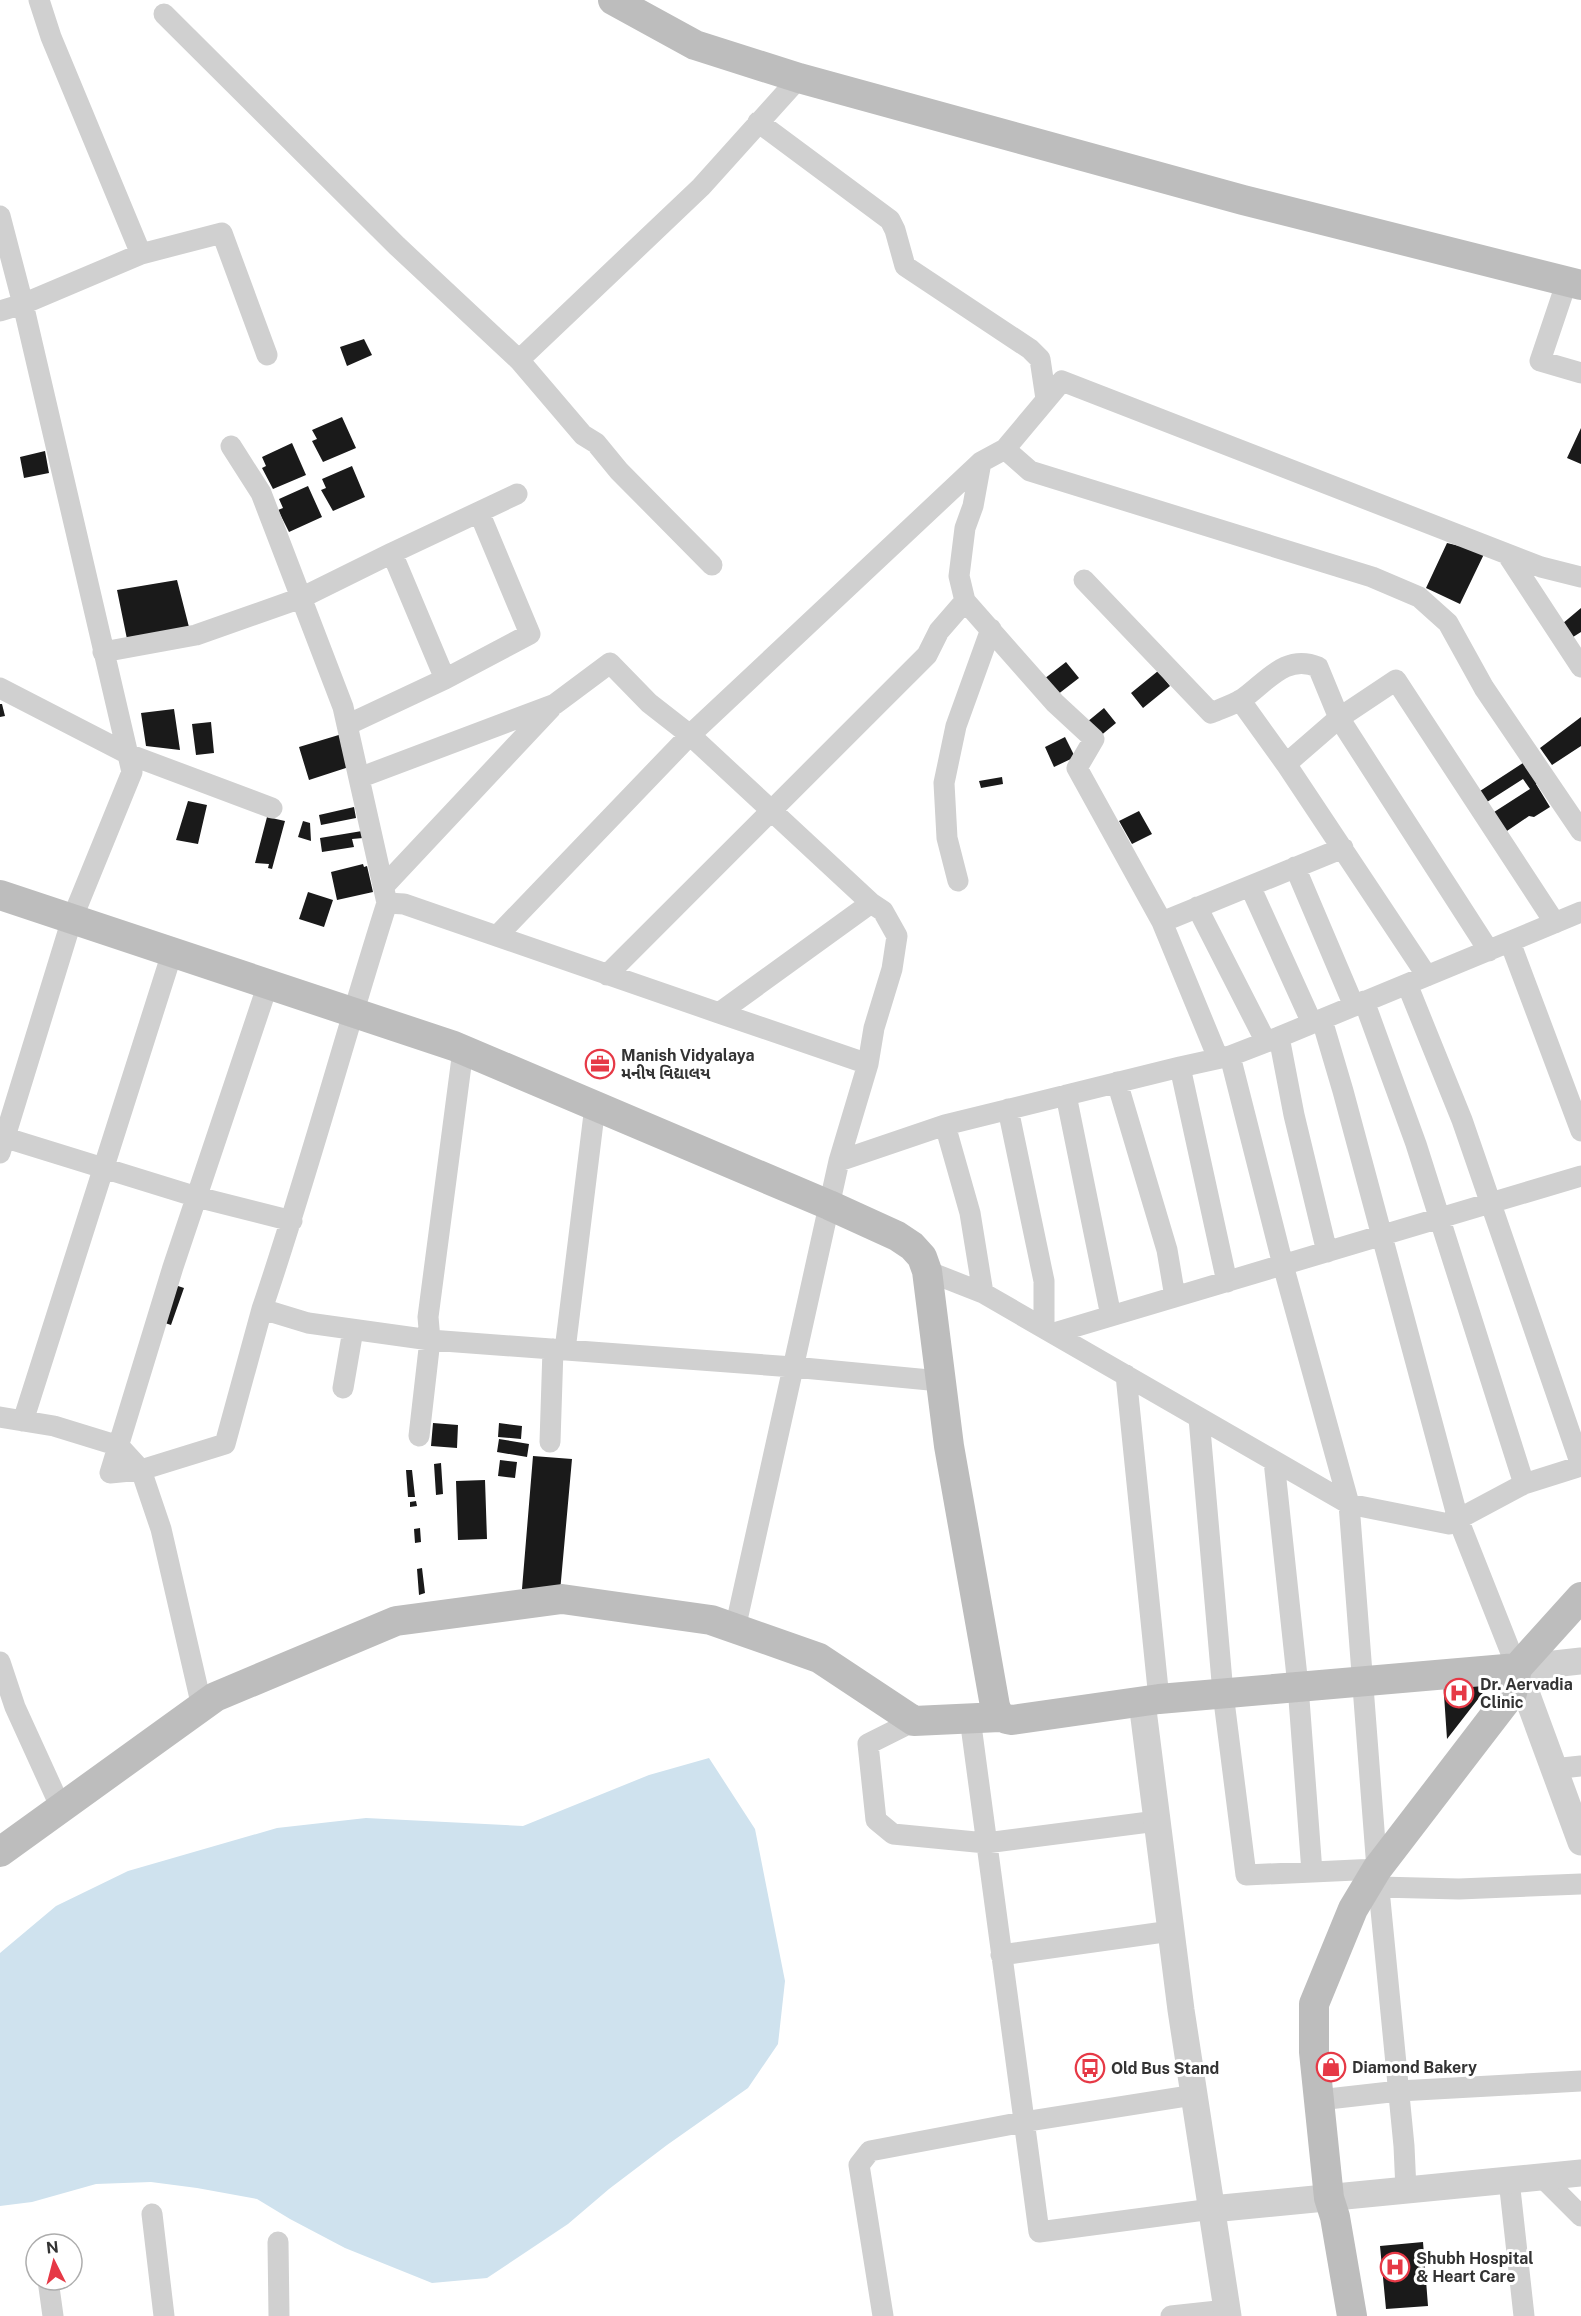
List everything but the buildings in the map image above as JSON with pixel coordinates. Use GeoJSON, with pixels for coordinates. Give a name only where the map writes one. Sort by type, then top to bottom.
{"type":"FeatureCollection","features":[{"type":"Feature","properties":{"kind":"main road"},"geometry":{"type":"LineString","coordinates":[[613,0],[695,45],[799,78],[1243,200],[1574,283]]}},
{"type":"Feature","properties":{"kind":"main road"},"geometry":{"type":"LineString","coordinates":[[0,895],[463,1050],[829,1204],[897,1236],[912,1246],[922,1257],[927,1271],[949,1446],[993,1694],[1000,1717]]}},
{"type":"Feature","properties":{"kind":"main road"},"geometry":{"type":"LineString","coordinates":[[1352,2316],[1335,2217],[1329,2198],[1314,2052],[1314,2004],[1353,1909],[1512,1693],[1517,1668],[1581,1597]]}},
{"type":"Feature","properties":{"kind":"main road"},"geometry":{"type":"LineString","coordinates":[[0,1852],[215,1697],[396,1622],[562,1599],[711,1620],[819,1658],[914,1721],[1000,1717],[1012,1720],[1150,1701],[1363,1680],[1517,1668]]}},
{"type":"Feature","properties":{"kind":"street"},"geometry":{"type":"LineString","coordinates":[[39,0],[51,37],[141,254]]}},
{"type":"Feature","properties":{"kind":"street"},"geometry":{"type":"LineString","coordinates":[[164,14],[397,246],[519,360],[583,435],[596,443],[619,471],[712,564]]}},
{"type":"Feature","properties":{"kind":"street"},"geometry":{"type":"LineString","coordinates":[[519,360],[701,187],[799,78]]}},
{"type":"Feature","properties":{"kind":"street"},"geometry":{"type":"LineString","coordinates":[[758,122],[890,220],[905,266],[1030,349],[1040,359],[1046,399]]}},
{"type":"Feature","properties":{"kind":"street"},"geometry":{"type":"LineString","coordinates":[[0,216],[23,304],[132,772],[72,919],[2,1142],[197,1197],[292,1221]]}},
{"type":"Feature","properties":{"kind":"street"},"geometry":{"type":"LineString","coordinates":[[0,311],[23,304],[141,254],[222,233],[267,355]]}},
{"type":"Feature","properties":{"kind":"street"},"geometry":{"type":"LineString","coordinates":[[1574,283],[1540,361],[1581,373]]}},
{"type":"Feature","properties":{"kind":"street"},"geometry":{"type":"LineString","coordinates":[[497,936],[690,735],[981,462],[1005,449],[1062,381],[1541,567],[1581,577]]}},
{"type":"Feature","properties":{"kind":"street"},"geometry":{"type":"LineString","coordinates":[[231,446],[261,493],[343,707],[386,895]]}},
{"type":"Feature","properties":{"kind":"street"},"geometry":{"type":"LineString","coordinates":[[1005,449],[1030,471],[1372,578],[1419,597],[1448,623],[1484,688],[1581,831]]}},
{"type":"Feature","properties":{"kind":"street"},"geometry":{"type":"LineString","coordinates":[[981,462],[973,506],[965,528],[959,576],[966,601],[1055,703],[1094,739],[1077,768],[1162,922],[1224,1057],[1349,1504],[1378,1878],[1399,2091],[1406,2190]]}},
{"type":"Feature","properties":{"kind":"street"},"geometry":{"type":"LineString","coordinates":[[103,652],[196,635],[301,598],[518,494]]}},
{"type":"Feature","properties":{"kind":"street"},"geometry":{"type":"LineString","coordinates":[[347,725],[445,679],[530,634],[478,512]]}},
{"type":"Feature","properties":{"kind":"street"},"geometry":{"type":"LineString","coordinates":[[392,553],[445,679]]}},
{"type":"Feature","properties":{"kind":"street"},"geometry":{"type":"LineString","coordinates":[[1507,554],[1581,667]]}},
{"type":"Feature","properties":{"kind":"street"},"geometry":{"type":"LineString","coordinates":[[1084,580],[1211,713],[1240,700],[1286,665],[1306,662],[1318,667],[1339,718],[1489,951]]}},
{"type":"Feature","properties":{"kind":"street"},"geometry":{"type":"LineString","coordinates":[[607,975],[927,656],[939,631],[966,601]]}},
{"type":"Feature","properties":{"kind":"street"},"geometry":{"type":"LineString","coordinates":[[958,881],[947,838],[944,783],[956,726],[991,630]]}},
{"type":"Feature","properties":{"kind":"street"},"geometry":{"type":"LineString","coordinates":[[268,984],[197,1197],[110,1473],[141,1470],[225,1444],[262,1309],[292,1221],[386,895],[555,704],[610,663],[649,703],[690,735],[871,903],[883,910],[897,936],[892,969],[874,1028],[868,1064],[839,1161],[735,1629]]}},
{"type":"Feature","properties":{"kind":"street"},"geometry":{"type":"LineString","coordinates":[[1286,764],[1339,718],[1396,681],[1555,923]]}},
{"type":"Feature","properties":{"kind":"street"},"geometry":{"type":"LineString","coordinates":[[0,688],[128,754],[272,808]]}},
{"type":"Feature","properties":{"kind":"street"},"geometry":{"type":"LineString","coordinates":[[1240,700],[1343,848],[1427,976]]}},
{"type":"Feature","properties":{"kind":"street"},"geometry":{"type":"LineString","coordinates":[[359,778],[555,704]]}},
{"type":"Feature","properties":{"kind":"street"},"geometry":{"type":"LineString","coordinates":[[1162,922],[1343,848]]}},
{"type":"Feature","properties":{"kind":"street"},"geometry":{"type":"LineString","coordinates":[[1295,867],[1359,1004],[1416,1144],[1524,1484]]}},
{"type":"Feature","properties":{"kind":"street"},"geometry":{"type":"LineString","coordinates":[[1250,886],[1317,1022],[1343,1091],[1458,1519],[1517,1668],[1553,1770],[1579,1829]]}},
{"type":"Feature","properties":{"kind":"street"},"geometry":{"type":"LineString","coordinates":[[386,895],[404,904],[868,1064]]}},
{"type":"Feature","properties":{"kind":"street"},"geometry":{"type":"LineString","coordinates":[[719,1013],[871,903]]}},
{"type":"Feature","properties":{"kind":"street"},"geometry":{"type":"LineString","coordinates":[[1197,907],[1272,1039],[1294,1115],[1327,1252]]}},
{"type":"Feature","properties":{"kind":"street"},"geometry":{"type":"LineString","coordinates":[[839,1161],[945,1125],[1224,1057],[1317,1022],[1555,923],[1579,919]]}},
{"type":"Feature","properties":{"kind":"street"},"geometry":{"type":"LineString","coordinates":[[1510,942],[1581,1131]]}},
{"type":"Feature","properties":{"kind":"street"},"geometry":{"type":"LineString","coordinates":[[23,1420],[172,953]]}},
{"type":"Feature","properties":{"kind":"street"},"geometry":{"type":"LineString","coordinates":[[927,1271],[983,1293],[1349,1504],[1449,1524],[1524,1484],[1581,1466],[1462,1120],[1407,984]]}},
{"type":"Feature","properties":{"kind":"street"},"geometry":{"type":"LineString","coordinates":[[419,1436],[430,1340],[428,1317],[463,1050]]}},
{"type":"Feature","properties":{"kind":"street"},"geometry":{"type":"LineString","coordinates":[[1180,1066],[1227,1282]]}},
{"type":"Feature","properties":{"kind":"street"},"geometry":{"type":"LineString","coordinates":[[1117,1082],[1167,1250],[1175,1297]]}},
{"type":"Feature","properties":{"kind":"street"},"geometry":{"type":"LineString","coordinates":[[1066,1095],[1111,1316]]}},
{"type":"Feature","properties":{"kind":"street"},"geometry":{"type":"LineString","coordinates":[[550,1442],[559,1350],[595,1106]]}},
{"type":"Feature","properties":{"kind":"street"},"geometry":{"type":"LineString","coordinates":[[1008,1109],[1044,1281],[1049,1331]]}},
{"type":"Feature","properties":{"kind":"street"},"geometry":{"type":"LineString","coordinates":[[945,1125],[970,1213],[983,1293]]}},
{"type":"Feature","properties":{"kind":"street"},"geometry":{"type":"LineString","coordinates":[[1049,1331],[1111,1316],[1581,1176]]}},
{"type":"Feature","properties":{"kind":"street"},"geometry":{"type":"LineString","coordinates":[[262,1309],[308,1323],[430,1340],[793,1367],[940,1381]]}},
{"type":"Feature","properties":{"kind":"street"},"geometry":{"type":"LineString","coordinates":[[343,1388],[353,1330]]}},
{"type":"Feature","properties":{"kind":"street"},"geometry":{"type":"LineString","coordinates":[[1126,1375],[1157,1821],[1194,2095],[1228,2313],[1171,2316]]}},
{"type":"Feature","properties":{"kind":"street"},"geometry":{"type":"LineString","coordinates":[[0,1417],[54,1426],[119,1446]]}},
{"type":"Feature","properties":{"kind":"street"},"geometry":{"type":"LineString","coordinates":[[1199,1418],[1223,1694],[1246,1875],[1312,1872],[1492,1889],[1581,1884]]}},
{"type":"Feature","properties":{"kind":"street"},"geometry":{"type":"LineString","coordinates":[[1274,1461],[1298,1686],[1312,1872]]}},
{"type":"Feature","properties":{"kind":"street"},"geometry":{"type":"LineString","coordinates":[[141,1470],[161,1529],[202,1707]]}},
{"type":"Feature","properties":{"kind":"street"},"geometry":{"type":"LineString","coordinates":[[1517,1668],[1581,1661]]}},
{"type":"Feature","properties":{"kind":"street"},"geometry":{"type":"LineString","coordinates":[[0,1662],[15,1707],[61,1808]]}},
{"type":"Feature","properties":{"kind":"street"},"geometry":{"type":"LineString","coordinates":[[970,1718],[1039,2232],[1212,2209],[1581,2173]]}},
{"type":"Feature","properties":{"kind":"street"},"geometry":{"type":"LineString","coordinates":[[914,1721],[868,1744],[876,1820],[893,1834],[986,1843],[1157,1821]]}},
{"type":"Feature","properties":{"kind":"street"},"geometry":{"type":"LineString","coordinates":[[1553,1770],[1581,1766]]}},
{"type":"Feature","properties":{"kind":"street"},"geometry":{"type":"LineString","coordinates":[[1001,1955],[1171,1931]]}},
{"type":"Feature","properties":{"kind":"street"},"geometry":{"type":"LineString","coordinates":[[1319,2100],[1399,2091],[1581,2081]]}},
{"type":"Feature","properties":{"kind":"street"},"geometry":{"type":"LineString","coordinates":[[883,2316],[859,2165],[870,2151],[1023,2122],[1194,2095]]}},
{"type":"Feature","properties":{"kind":"street"},"geometry":{"type":"LineString","coordinates":[[1542,2176],[1581,2216]]}},
{"type":"Feature","properties":{"kind":"street"},"geometry":{"type":"LineString","coordinates":[[1509,2180],[1524,2316]]}},
{"type":"Feature","properties":{"kind":"street"},"geometry":{"type":"LineString","coordinates":[[152,2214],[164,2316]]}},
{"type":"Feature","properties":{"kind":"street"},"geometry":{"type":"LineString","coordinates":[[278,2242],[279,2316]]}},
{"type":"Feature","properties":{"kind":"street"},"geometry":{"type":"LineString","coordinates":[[50,2292],[53,2316]]}},
{"type":"Feature","properties":{"kind":"water"},"geometry":{"type":"Polygon","coordinates":[[[709,1758],[755,1829],[785,1981],[778,2044],[748,2088],[667,2145],[568,2224],[487,2278],[432,2283],[345,2248],[257,2199],[197,2188],[151,2182],[96,2184],[32,2202],[0,2206],[0,1953],[56,1906],[128,1871],[277,1828],[366,1818],[523,1826],[649,1775],[709,1758]]]}},
{"type":"Feature","properties":{"kind":"place","name":"Manish Vidyalaya મનીષ વિદ્યાલય"},"geometry":{"type":"Point","coordinates":[600,1064]}},
{"type":"Feature","properties":{"kind":"place","name":"Dr. Aervadia Clinic"},"geometry":{"type":"Point","coordinates":[1459,1693]}},
{"type":"Feature","properties":{"kind":"place","name":"Diamond Bakery"},"geometry":{"type":"Point","coordinates":[1331,2067]}},
{"type":"Feature","properties":{"kind":"place","name":"Old Bus Stand"},"geometry":{"type":"Point","coordinates":[1090,2068]}},
{"type":"Feature","properties":{"kind":"place","name":"Shubh Hospital & Heart Care"},"geometry":{"type":"Point","coordinates":[1395,2267]}}]}
